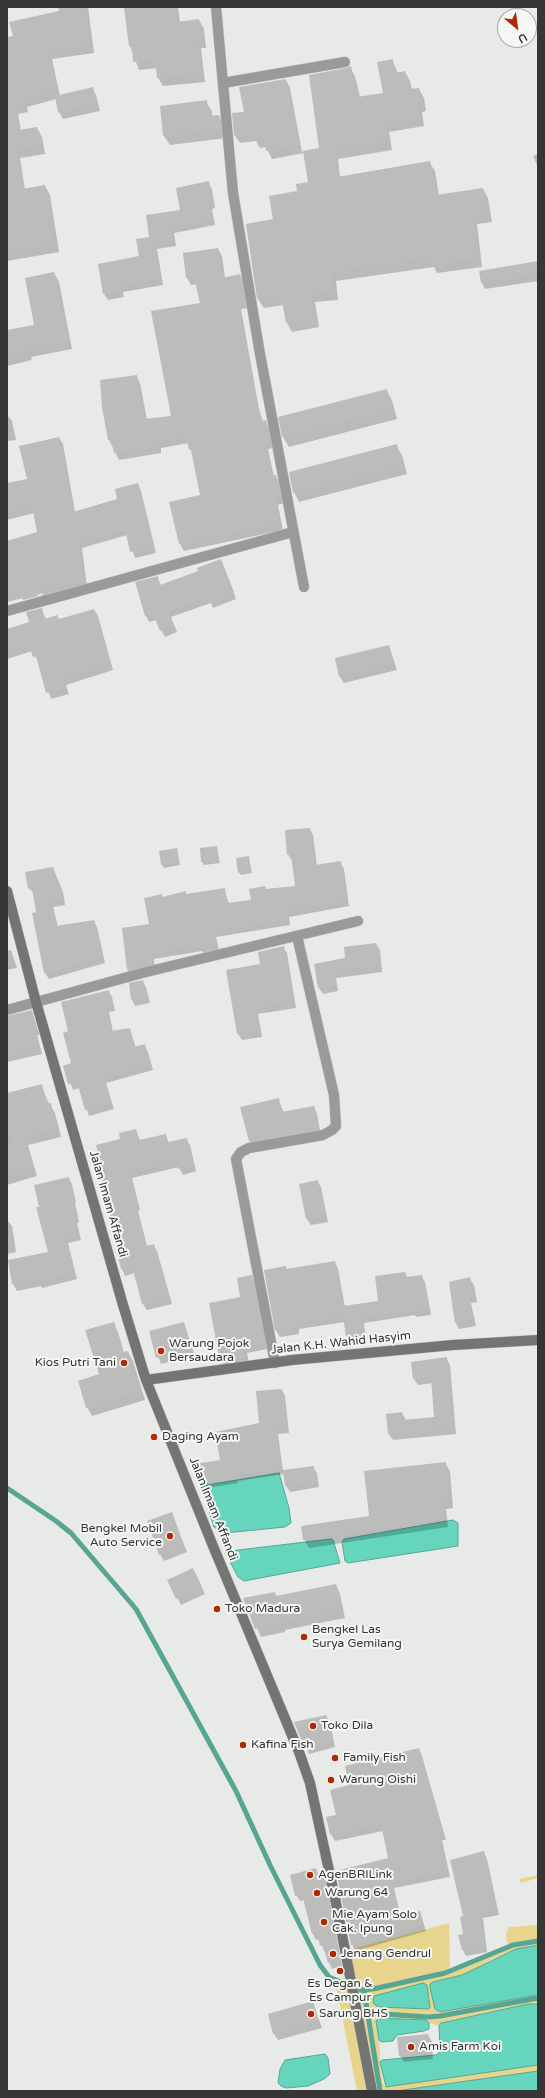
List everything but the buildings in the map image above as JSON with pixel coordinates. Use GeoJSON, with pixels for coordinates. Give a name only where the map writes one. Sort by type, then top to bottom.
{"type":"FeatureCollection","features":[{"type":"Feature","properties":{"kind":"street"},"geometry":{"type":"LineString","coordinates":[[216,7],[233,193],[260,354],[304,587]]}},
{"type":"Feature","properties":{"kind":"street"},"geometry":{"type":"LineString","coordinates":[[223,83],[345,62]]}},
{"type":"Feature","properties":{"kind":"street"},"geometry":{"type":"LineString","coordinates":[[7,611],[293,532]]}},
{"type":"Feature","properties":{"kind":"street","name":"Jalan Imam Affandi"},"geometry":{"type":"LineString","coordinates":[[7,891],[36,1002],[146,1380],[213,1546],[300,1752],[310,1783],[320,1826],[372,2091]]}},
{"type":"Feature","properties":{"kind":"street"},"geometry":{"type":"LineString","coordinates":[[7,1010],[146,972],[358,921]]}},
{"type":"Feature","properties":{"kind":"street"},"geometry":{"type":"LineString","coordinates":[[275,1363],[236,1159],[241,1152],[249,1148],[323,1135],[336,1126],[334,1095],[297,936]]}},
{"type":"Feature","properties":{"kind":"street","name":"Jalan K.H. Wahid Hasyim"},"geometry":{"type":"LineString","coordinates":[[146,1380],[275,1363],[453,1345],[538,1340]]}},
{"type":"Feature","properties":{"kind":"shaded area"},"geometry":{"type":"Polygon","coordinates":[[[279,1473],[289,1508],[291,1523],[285,1527],[225,1533],[219,1532],[214,1527],[201,1486],[279,1473]]]}},
{"type":"Feature","properties":{"kind":"shaded area"},"geometry":{"type":"Polygon","coordinates":[[[453,1520],[458,1523],[458,1546],[348,1563],[345,1561],[342,1542],[344,1539],[453,1520]]]}},
{"type":"Feature","properties":{"kind":"shaded area"},"geometry":{"type":"Polygon","coordinates":[[[331,1539],[333,1540],[340,1563],[244,1581],[238,1577],[227,1556],[230,1551],[331,1539]]]}},
{"type":"Feature","properties":{"kind":"shaded area"},"geometry":{"type":"Polygon","coordinates":[[[538,1875],[538,1878],[521,1883],[519,1879],[538,1875]]]}},
{"type":"Feature","properties":{"kind":"shaded area"},"geometry":{"type":"Polygon","coordinates":[[[449,1923],[450,1966],[446,1972],[512,1946],[508,1944],[506,1938],[507,1930],[510,1927],[538,1925],[538,1945],[530,1946],[495,1958],[462,1975],[433,1982],[440,2012],[538,1995],[538,2004],[528,2004],[447,2021],[439,2026],[429,2023],[426,2020],[379,2018],[380,2062],[383,2083],[386,2087],[538,2065],[538,2071],[396,2091],[357,2091],[335,1981],[358,1989],[351,1981],[345,1951],[449,1923]]]}},
{"type":"Feature","properties":{"kind":"shaded area"},"geometry":{"type":"Polygon","coordinates":[[[538,1945],[538,1995],[440,2012],[435,2009],[430,1988],[430,1984],[433,1982],[462,1975],[516,1949],[538,1945]]]}},
{"type":"Feature","properties":{"kind":"shaded area"},"geometry":{"type":"Polygon","coordinates":[[[423,1983],[427,1985],[429,2009],[378,2007],[373,2003],[374,1996],[423,1983]]]}},
{"type":"Feature","properties":{"kind":"shaded area"},"geometry":{"type":"Polygon","coordinates":[[[528,2004],[538,2004],[538,2065],[386,2087],[380,2062],[382,2060],[436,2055],[439,2053],[440,2047],[439,2026],[441,2023],[528,2004]]]}},
{"type":"Feature","properties":{"kind":"shaded area"},"geometry":{"type":"Polygon","coordinates":[[[379,2018],[426,2020],[429,2023],[429,2029],[397,2035],[393,2041],[382,2042],[379,2040],[376,2021],[379,2018]]]}},
{"type":"Feature","properties":{"kind":"shaded area"},"geometry":{"type":"Polygon","coordinates":[[[325,2054],[328,2058],[330,2074],[324,2079],[308,2086],[286,2088],[278,2083],[280,2069],[285,2060],[325,2054]]]}},
{"type":"Feature","properties":{"kind":"shaded area"},"geometry":{"type":"Polygon","coordinates":[[[538,2071],[538,2091],[396,2091],[538,2071]]]}},
{"type":"Feature","properties":{"kind":"waterway"},"geometry":{"type":"LineString","coordinates":[[7,1488],[71,1533],[136,1609],[236,1791],[270,1865],[320,1965],[329,1977],[359,1990],[373,1989],[445,1973],[513,1945],[538,1941]]}},
{"type":"Feature","properties":{"kind":"waterway"},"geometry":{"type":"LineString","coordinates":[[364,1990],[380,2091]]}},
{"type":"Feature","properties":{"kind":"waterway"},"geometry":{"type":"LineString","coordinates":[[369,2013],[428,2017],[440,2016],[538,1998]]}},
{"type":"Feature","properties":{"kind":"place","name":"Warung Pojok Bersaudara"},"geometry":{"type":"Point","coordinates":[161,1351]}},
{"type":"Feature","properties":{"kind":"place","name":"Kios Putri Tani"},"geometry":{"type":"Point","coordinates":[124,1363]}},
{"type":"Feature","properties":{"kind":"place","name":"Daging Ayam"},"geometry":{"type":"Point","coordinates":[154,1437]}},
{"type":"Feature","properties":{"kind":"place","name":"Bengkel Mobil Auto Service"},"geometry":{"type":"Point","coordinates":[170,1536]}},
{"type":"Feature","properties":{"kind":"place","name":"Toko Madura"},"geometry":{"type":"Point","coordinates":[217,1609]}},
{"type":"Feature","properties":{"kind":"place","name":"Bengkel Las Surya Gemilang"},"geometry":{"type":"Point","coordinates":[304,1637]}},
{"type":"Feature","properties":{"kind":"place","name":"Toko Dila"},"geometry":{"type":"Point","coordinates":[313,1726]}},
{"type":"Feature","properties":{"kind":"place","name":"Kafina Fish"},"geometry":{"type":"Point","coordinates":[243,1745]}},
{"type":"Feature","properties":{"kind":"place","name":"Family Fish"},"geometry":{"type":"Point","coordinates":[335,1758]}},
{"type":"Feature","properties":{"kind":"place","name":"Warung Oishi"},"geometry":{"type":"Point","coordinates":[331,1780]}},
{"type":"Feature","properties":{"kind":"place","name":"AgenBRILink"},"geometry":{"type":"Point","coordinates":[310,1875]}},
{"type":"Feature","properties":{"kind":"place","name":"Warung 64"},"geometry":{"type":"Point","coordinates":[317,1893]}},
{"type":"Feature","properties":{"kind":"place","name":"Mie Ayam Solo Cak. Ipung"},"geometry":{"type":"Point","coordinates":[324,1922]}},
{"type":"Feature","properties":{"kind":"place","name":"Jenang Gendrul"},"geometry":{"type":"Point","coordinates":[333,1954]}},
{"type":"Feature","properties":{"kind":"place","name":"Es Degan & Es Campur"},"geometry":{"type":"Point","coordinates":[340,1971]}},
{"type":"Feature","properties":{"kind":"place","name":"Sarung BHS"},"geometry":{"type":"Point","coordinates":[311,2014]}},
{"type":"Feature","properties":{"kind":"place","name":"Amis Farm Koi"},"geometry":{"type":"Point","coordinates":[411,2047]}}]}
